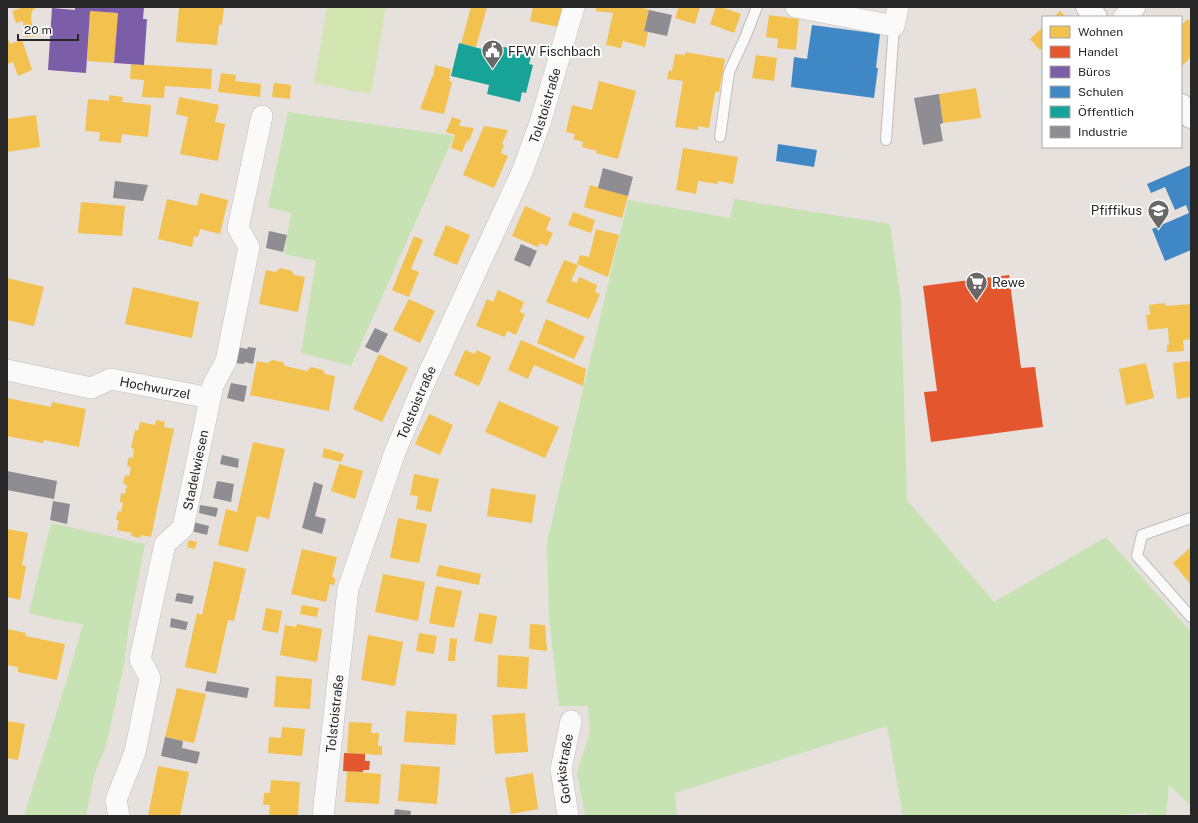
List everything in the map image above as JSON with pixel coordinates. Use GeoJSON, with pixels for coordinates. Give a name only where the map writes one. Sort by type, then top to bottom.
{"type":"FeatureCollection","features":[{"type":"Feature","properties":{"kind":"main road"},"geometry":{"type":"LineString","coordinates":[[1087,7],[1095,16]]}},
{"type":"Feature","properties":{"kind":"main road"},"geometry":{"type":"LineString","coordinates":[[1182,106],[1191,116]]}},
{"type":"Feature","properties":{"kind":"street","name":"Tolstoistraße"},"geometry":{"type":"LineString","coordinates":[[323,816],[348,589],[398,445],[426,379],[522,172],[540,123],[574,7]]}},
{"type":"Feature","properties":{"kind":"street"},"geometry":{"type":"LineString","coordinates":[[796,7],[896,16]]}},
{"type":"Feature","properties":{"kind":"street"},"geometry":{"type":"LineString","coordinates":[[1125,16],[1135,7]]}},
{"type":"Feature","properties":{"kind":"street","name":"Stadelwiesen"},"geometry":{"type":"LineString","coordinates":[[118,816],[116,800],[135,752],[150,678],[140,659],[162,555],[165,544],[183,528],[213,385],[226,361],[249,247],[238,228],[262,116]]}},
{"type":"Feature","properties":{"kind":"street","name":"Hochwurzel"},"geometry":{"type":"LineString","coordinates":[[7,370],[92,388],[112,379],[210,398]]}},
{"type":"Feature","properties":{"kind":"street","name":"Gorkistraße"},"geometry":{"type":"LineString","coordinates":[[568,816],[561,768],[571,721]]}},
{"type":"Feature","properties":{"kind":"lane"},"geometry":{"type":"LineString","coordinates":[[720,137],[729,72],[757,7]]}},
{"type":"Feature","properties":{"kind":"lane"},"geometry":{"type":"LineString","coordinates":[[886,140],[896,16]]}},
{"type":"Feature","properties":{"kind":"lane"},"geometry":{"type":"LineString","coordinates":[[1191,518],[1142,535],[1137,556],[1191,617]]}},
{"type":"Feature","properties":{"kind":"green space"},"geometry":{"type":"Polygon","coordinates":[[[327,7],[386,7],[371,94],[314,83],[327,7]]]}},
{"type":"Feature","properties":{"kind":"green space"},"geometry":{"type":"Polygon","coordinates":[[[288,112],[454,136],[351,366],[301,353],[316,261],[284,254],[291,213],[268,207],[288,112]]]}},
{"type":"Feature","properties":{"kind":"green space"},"geometry":{"type":"Polygon","coordinates":[[[734,199],[890,224],[901,301],[907,500],[994,602],[1106,537],[1191,632],[1191,806],[1169,785],[1166,816],[1147,816],[1147,813],[1097,816],[903,816],[887,726],[675,793],[677,816],[585,816],[577,773],[590,732],[588,706],[559,706],[549,618],[547,542],[628,200],[730,218],[734,199]]]}},
{"type":"Feature","properties":{"kind":"green space"},"geometry":{"type":"Polygon","coordinates":[[[51,523],[145,544],[129,626],[124,665],[106,746],[94,775],[86,816],[24,816],[83,624],[57,620],[29,613],[51,523]]]}},
{"type":"Feature","properties":{"kind":"building: Wohnen"},"geometry":{"type":"Polygon","coordinates":[[[23,7],[37,7],[32,11],[31,18],[34,36],[25,37],[23,21],[16,23],[12,11],[23,7]]]}},
{"type":"Feature","properties":{"kind":"building: Wohnen"},"geometry":{"type":"Polygon","coordinates":[[[179,7],[224,7],[222,25],[219,25],[217,45],[176,42],[179,7]]]}},
{"type":"Feature","properties":{"kind":"building: Wohnen"},"geometry":{"type":"Polygon","coordinates":[[[471,7],[487,7],[476,47],[461,44],[471,7]]]}},
{"type":"Feature","properties":{"kind":"building: Wohnen"},"geometry":{"type":"Polygon","coordinates":[[[533,7],[562,7],[558,27],[530,21],[533,7]]]}},
{"type":"Feature","properties":{"kind":"building: Wohnen"},"geometry":{"type":"Polygon","coordinates":[[[596,7],[639,7],[649,10],[644,31],[648,32],[645,47],[623,41],[621,48],[606,45],[613,13],[596,11],[596,7]]]}},
{"type":"Feature","properties":{"kind":"building: Wohnen"},"geometry":{"type":"Polygon","coordinates":[[[679,7],[700,7],[695,24],[675,18],[679,7]]]}},
{"type":"Feature","properties":{"kind":"building: Wohnen"},"geometry":{"type":"Polygon","coordinates":[[[716,7],[721,7],[741,14],[734,33],[710,24],[716,7]]]}},
{"type":"Feature","properties":{"kind":"building: Wohnen"},"geometry":{"type":"Polygon","coordinates":[[[90,11],[118,13],[114,63],[87,61],[90,11]]]}},
{"type":"Feature","properties":{"kind":"building: Wohnen"},"geometry":{"type":"Polygon","coordinates":[[[1060,11],[1065,16],[1055,16],[1060,11]]]}},
{"type":"Feature","properties":{"kind":"building: Wohnen"},"geometry":{"type":"Polygon","coordinates":[[[769,15],[799,19],[796,50],[777,48],[778,39],[766,37],[769,15]]]}},
{"type":"Feature","properties":{"kind":"building: Wohnen"},"geometry":{"type":"Polygon","coordinates":[[[1188,19],[1191,22],[1191,57],[1182,66],[1182,24],[1188,19]]]}},
{"type":"Feature","properties":{"kind":"building: Wohnen"},"geometry":{"type":"Polygon","coordinates":[[[1042,28],[1042,48],[1040,50],[1030,39],[1042,28]]]}},
{"type":"Feature","properties":{"kind":"building: Wohnen"},"geometry":{"type":"Polygon","coordinates":[[[7,37],[10,44],[22,40],[32,70],[18,76],[13,62],[7,64],[7,37]]]}},
{"type":"Feature","properties":{"kind":"building: Wohnen"},"geometry":{"type":"Polygon","coordinates":[[[685,52],[725,59],[719,92],[715,92],[709,128],[698,126],[698,130],[675,127],[683,81],[667,79],[669,70],[672,71],[675,54],[685,55],[685,52]]]}},
{"type":"Feature","properties":{"kind":"building: Wohnen"},"geometry":{"type":"Polygon","coordinates":[[[756,55],[777,58],[774,81],[752,78],[756,55]]]}},
{"type":"Feature","properties":{"kind":"building: Wohnen"},"geometry":{"type":"Polygon","coordinates":[[[131,64],[212,69],[211,89],[165,86],[164,98],[142,97],[144,80],[130,79],[131,64]]]}},
{"type":"Feature","properties":{"kind":"building: Wohnen"},"geometry":{"type":"Polygon","coordinates":[[[435,65],[451,69],[449,81],[452,82],[444,114],[420,109],[433,77],[435,65]]]}},
{"type":"Feature","properties":{"kind":"building: Wohnen"},"geometry":{"type":"Polygon","coordinates":[[[221,73],[236,75],[235,81],[261,84],[260,97],[218,92],[221,73]]]}},
{"type":"Feature","properties":{"kind":"building: Wohnen"},"geometry":{"type":"Polygon","coordinates":[[[599,81],[636,91],[618,159],[596,153],[597,151],[582,147],[583,142],[573,139],[575,134],[566,132],[572,105],[592,110],[599,81]]]}},
{"type":"Feature","properties":{"kind":"building: Wohnen"},"geometry":{"type":"Polygon","coordinates":[[[274,83],[291,85],[290,99],[272,97],[274,83]]]}},
{"type":"Feature","properties":{"kind":"building: Wohnen"},"geometry":{"type":"Polygon","coordinates":[[[976,88],[981,118],[943,123],[939,94],[976,88]]]}},
{"type":"Feature","properties":{"kind":"building: Wohnen"},"geometry":{"type":"Polygon","coordinates":[[[109,95],[123,97],[122,102],[151,105],[148,137],[122,134],[121,143],[99,141],[100,132],[85,131],[88,99],[109,101],[109,95]]]}},
{"type":"Feature","properties":{"kind":"building: Wohnen"},"geometry":{"type":"Polygon","coordinates":[[[179,97],[219,105],[215,122],[225,124],[218,161],[180,154],[188,117],[176,114],[179,97]]]}},
{"type":"Feature","properties":{"kind":"building: Wohnen"},"geometry":{"type":"Polygon","coordinates":[[[36,115],[40,147],[7,152],[7,119],[36,115]]]}},
{"type":"Feature","properties":{"kind":"building: Wohnen"},"geometry":{"type":"Polygon","coordinates":[[[452,117],[461,120],[459,126],[474,128],[469,141],[467,140],[462,152],[451,148],[455,135],[446,132],[452,117]]]}},
{"type":"Feature","properties":{"kind":"building: Wohnen"},"geometry":{"type":"Polygon","coordinates":[[[484,126],[508,130],[502,144],[504,145],[501,153],[508,156],[494,188],[463,175],[484,126]]]}},
{"type":"Feature","properties":{"kind":"building: Wohnen"},"geometry":{"type":"Polygon","coordinates":[[[683,148],[738,157],[733,184],[718,181],[718,184],[698,181],[696,194],[676,190],[683,148]]]}},
{"type":"Feature","properties":{"kind":"building: Wohnen"},"geometry":{"type":"Polygon","coordinates":[[[590,185],[628,196],[622,218],[584,207],[590,185]]]}},
{"type":"Feature","properties":{"kind":"building: Wohnen"},"geometry":{"type":"Polygon","coordinates":[[[200,193],[228,200],[220,234],[200,229],[198,237],[194,236],[192,247],[158,239],[167,199],[197,206],[200,193]]]}},
{"type":"Feature","properties":{"kind":"building: Wohnen"},"geometry":{"type":"Polygon","coordinates":[[[81,202],[125,206],[122,236],[78,233],[81,202]]]}},
{"type":"Feature","properties":{"kind":"building: Wohnen"},"geometry":{"type":"Polygon","coordinates":[[[525,206],[551,218],[546,230],[553,233],[547,246],[540,243],[538,247],[512,236],[525,206]]]}},
{"type":"Feature","properties":{"kind":"building: Wohnen"},"geometry":{"type":"Polygon","coordinates":[[[573,212],[595,220],[591,233],[568,225],[573,212]]]}},
{"type":"Feature","properties":{"kind":"building: Wohnen"},"geometry":{"type":"Polygon","coordinates":[[[446,225],[470,235],[457,265],[433,255],[446,225]]]}},
{"type":"Feature","properties":{"kind":"building: Wohnen"},"geometry":{"type":"Polygon","coordinates":[[[596,229],[619,235],[608,277],[577,264],[580,255],[589,257],[596,229]]]}},
{"type":"Feature","properties":{"kind":"building: Wohnen"},"geometry":{"type":"Polygon","coordinates":[[[414,236],[423,240],[411,269],[419,272],[409,297],[392,290],[414,236]]]}},
{"type":"Feature","properties":{"kind":"building: Wohnen"},"geometry":{"type":"Polygon","coordinates":[[[564,260],[578,265],[571,281],[577,283],[579,277],[597,285],[595,292],[600,294],[589,319],[546,302],[564,260]]]}},
{"type":"Feature","properties":{"kind":"building: Wohnen"},"geometry":{"type":"Polygon","coordinates":[[[280,268],[292,271],[294,275],[305,277],[298,312],[259,304],[266,270],[276,272],[280,268]]]}},
{"type":"Feature","properties":{"kind":"building: Wohnen"},"geometry":{"type":"Polygon","coordinates":[[[7,278],[44,287],[34,326],[7,320],[7,278]]]}},
{"type":"Feature","properties":{"kind":"building: Wohnen"},"geometry":{"type":"Polygon","coordinates":[[[133,287],[199,302],[192,338],[125,324],[133,287]]]}},
{"type":"Feature","properties":{"kind":"building: Wohnen"},"geometry":{"type":"Polygon","coordinates":[[[498,290],[524,302],[520,312],[525,314],[516,335],[507,331],[505,337],[476,326],[487,299],[493,302],[498,290]]]}},
{"type":"Feature","properties":{"kind":"building: Wohnen"},"geometry":{"type":"Polygon","coordinates":[[[409,299],[435,311],[420,343],[393,330],[409,299]]]}},
{"type":"Feature","properties":{"kind":"building: Wohnen"},"geometry":{"type":"Polygon","coordinates":[[[1165,303],[1166,306],[1191,304],[1191,339],[1183,340],[1184,351],[1167,352],[1167,345],[1169,345],[1168,328],[1148,330],[1146,315],[1150,315],[1149,305],[1165,303]]]}},
{"type":"Feature","properties":{"kind":"building: Wohnen"},"geometry":{"type":"Polygon","coordinates":[[[546,319],[585,337],[574,359],[537,343],[546,319]]]}},
{"type":"Feature","properties":{"kind":"building: Wohnen"},"geometry":{"type":"Polygon","coordinates":[[[521,340],[586,369],[583,386],[534,365],[528,379],[508,370],[521,340]]]}},
{"type":"Feature","properties":{"kind":"building: Wohnen"},"geometry":{"type":"Polygon","coordinates":[[[465,350],[475,354],[477,350],[491,357],[479,386],[454,375],[465,350]]]}},
{"type":"Feature","properties":{"kind":"building: Wohnen"},"geometry":{"type":"Polygon","coordinates":[[[379,354],[408,368],[382,422],[353,409],[379,354]]]}},
{"type":"Feature","properties":{"kind":"building: Wohnen"},"geometry":{"type":"Polygon","coordinates":[[[272,360],[283,362],[285,366],[307,371],[311,367],[323,370],[325,374],[335,376],[329,411],[250,395],[257,361],[268,363],[272,360]]]}},
{"type":"Feature","properties":{"kind":"building: Wohnen"},"geometry":{"type":"Polygon","coordinates":[[[1191,361],[1191,397],[1177,399],[1173,363],[1191,361]]]}},
{"type":"Feature","properties":{"kind":"building: Wohnen"},"geometry":{"type":"Polygon","coordinates":[[[1146,363],[1154,398],[1126,405],[1119,369],[1146,363]]]}},
{"type":"Feature","properties":{"kind":"building: Wohnen"},"geometry":{"type":"Polygon","coordinates":[[[7,398],[51,407],[52,402],[86,409],[79,447],[44,440],[43,443],[7,436],[7,398]]]}},
{"type":"Feature","properties":{"kind":"building: Wohnen"},"geometry":{"type":"Polygon","coordinates":[[[499,401],[559,427],[545,458],[485,432],[499,401]]]}},
{"type":"Feature","properties":{"kind":"building: Wohnen"},"geometry":{"type":"Polygon","coordinates":[[[429,414],[453,425],[440,455],[415,444],[429,414]]]}},
{"type":"Feature","properties":{"kind":"building: Wohnen"},"geometry":{"type":"Polygon","coordinates":[[[156,420],[165,422],[164,427],[174,429],[151,537],[141,535],[140,538],[131,536],[132,533],[117,530],[119,521],[116,520],[118,511],[121,512],[123,503],[120,502],[121,493],[125,494],[127,485],[123,484],[125,475],[129,476],[131,467],[127,466],[129,457],[133,458],[134,449],[131,448],[135,430],[138,431],[140,422],[155,425],[156,420]]]}},
{"type":"Feature","properties":{"kind":"building: Wohnen"},"geometry":{"type":"Polygon","coordinates":[[[253,442],[285,449],[269,519],[257,516],[248,552],[218,545],[226,509],[237,512],[253,442]]]}},
{"type":"Feature","properties":{"kind":"building: Wohnen"},"geometry":{"type":"Polygon","coordinates":[[[324,448],[344,454],[341,462],[322,457],[324,448]]]}},
{"type":"Feature","properties":{"kind":"building: Wohnen"},"geometry":{"type":"Polygon","coordinates":[[[339,464],[363,471],[355,499],[331,491],[339,464]]]}},
{"type":"Feature","properties":{"kind":"building: Wohnen"},"geometry":{"type":"Polygon","coordinates":[[[414,474],[439,479],[431,512],[416,509],[418,496],[410,495],[414,474]]]}},
{"type":"Feature","properties":{"kind":"building: Wohnen"},"geometry":{"type":"Polygon","coordinates":[[[491,488],[536,495],[532,523],[487,516],[491,488]]]}},
{"type":"Feature","properties":{"kind":"building: Wohnen"},"geometry":{"type":"Polygon","coordinates":[[[398,518],[427,524],[419,563],[390,558],[398,518]]]}},
{"type":"Feature","properties":{"kind":"building: Wohnen"},"geometry":{"type":"Polygon","coordinates":[[[7,529],[28,533],[22,565],[26,566],[20,600],[7,597],[7,529]]]}},
{"type":"Feature","properties":{"kind":"building: Wohnen"},"geometry":{"type":"Polygon","coordinates":[[[189,540],[197,542],[195,549],[187,547],[189,540]]]}},
{"type":"Feature","properties":{"kind":"building: Wohnen"},"geometry":{"type":"Polygon","coordinates":[[[1191,547],[1191,585],[1173,563],[1191,547]]]}},
{"type":"Feature","properties":{"kind":"building: Wohnen"},"geometry":{"type":"Polygon","coordinates":[[[302,549],[337,557],[332,577],[335,578],[335,582],[334,585],[330,584],[326,602],[291,594],[302,549]]]}},
{"type":"Feature","properties":{"kind":"building: Wohnen"},"geometry":{"type":"Polygon","coordinates":[[[214,561],[246,569],[234,621],[228,620],[216,674],[185,667],[197,613],[202,615],[214,561]]]}},
{"type":"Feature","properties":{"kind":"building: Wohnen"},"geometry":{"type":"Polygon","coordinates":[[[439,565],[481,574],[479,585],[436,576],[439,565]]]}},
{"type":"Feature","properties":{"kind":"building: Wohnen"},"geometry":{"type":"Polygon","coordinates":[[[383,574],[425,582],[418,621],[375,612],[383,574]]]}},
{"type":"Feature","properties":{"kind":"building: Wohnen"},"geometry":{"type":"Polygon","coordinates":[[[436,586],[462,591],[454,628],[429,623],[436,586]]]}},
{"type":"Feature","properties":{"kind":"building: Wohnen"},"geometry":{"type":"Polygon","coordinates":[[[302,605],[319,608],[317,617],[300,614],[302,605]]]}},
{"type":"Feature","properties":{"kind":"building: Wohnen"},"geometry":{"type":"Polygon","coordinates":[[[266,608],[282,611],[278,633],[262,630],[266,608]]]}},
{"type":"Feature","properties":{"kind":"building: Wohnen"},"geometry":{"type":"Polygon","coordinates":[[[479,613],[497,616],[492,644],[474,641],[479,613]]]}},
{"type":"Feature","properties":{"kind":"building: Wohnen"},"geometry":{"type":"Polygon","coordinates":[[[297,624],[322,629],[317,662],[280,655],[285,625],[296,627],[297,624]]]}},
{"type":"Feature","properties":{"kind":"building: Wohnen"},"geometry":{"type":"Polygon","coordinates":[[[530,624],[545,625],[547,651],[529,649],[530,624]]]}},
{"type":"Feature","properties":{"kind":"building: Wohnen"},"geometry":{"type":"Polygon","coordinates":[[[7,629],[26,633],[25,636],[65,644],[57,680],[18,672],[18,667],[7,665],[7,629]]]}},
{"type":"Feature","properties":{"kind":"building: Wohnen"},"geometry":{"type":"Polygon","coordinates":[[[419,633],[437,636],[434,654],[416,651],[419,633]]]}},
{"type":"Feature","properties":{"kind":"building: Wohnen"},"geometry":{"type":"Polygon","coordinates":[[[368,635],[403,642],[395,686],[361,680],[368,635]]]}},
{"type":"Feature","properties":{"kind":"building: Wohnen"},"geometry":{"type":"Polygon","coordinates":[[[450,638],[457,639],[455,661],[448,661],[450,638]]]}},
{"type":"Feature","properties":{"kind":"building: Wohnen"},"geometry":{"type":"Polygon","coordinates":[[[498,655],[529,657],[527,689],[497,687],[498,655]]]}},
{"type":"Feature","properties":{"kind":"building: Wohnen"},"geometry":{"type":"Polygon","coordinates":[[[276,676],[312,679],[310,709],[274,707],[276,676]]]}},
{"type":"Feature","properties":{"kind":"building: Wohnen"},"geometry":{"type":"Polygon","coordinates":[[[177,688],[206,694],[194,743],[165,737],[177,688]]]}},
{"type":"Feature","properties":{"kind":"building: Wohnen"},"geometry":{"type":"Polygon","coordinates":[[[406,711],[457,714],[455,745],[404,742],[406,711]]]}},
{"type":"Feature","properties":{"kind":"building: Wohnen"},"geometry":{"type":"Polygon","coordinates":[[[525,713],[528,752],[495,754],[492,715],[525,713]]]}},
{"type":"Feature","properties":{"kind":"building: Wohnen"},"geometry":{"type":"Polygon","coordinates":[[[7,721],[25,724],[18,760],[7,758],[7,721]]]}},
{"type":"Feature","properties":{"kind":"building: Wohnen"},"geometry":{"type":"Polygon","coordinates":[[[349,722],[372,723],[371,733],[379,733],[378,746],[382,746],[382,755],[347,753],[349,722]]]}},
{"type":"Feature","properties":{"kind":"building: Wohnen"},"geometry":{"type":"Polygon","coordinates":[[[282,727],[305,729],[302,756],[268,753],[269,737],[281,738],[282,727]]]}},
{"type":"Feature","properties":{"kind":"building: Wohnen"},"geometry":{"type":"Polygon","coordinates":[[[401,764],[440,767],[437,804],[398,801],[401,764]]]}},
{"type":"Feature","properties":{"kind":"building: Wohnen"},"geometry":{"type":"Polygon","coordinates":[[[158,766],[189,772],[180,816],[148,816],[158,766]]]}},
{"type":"Feature","properties":{"kind":"building: Wohnen"},"geometry":{"type":"Polygon","coordinates":[[[347,771],[381,774],[379,804],[345,802],[347,771]]]}},
{"type":"Feature","properties":{"kind":"building: Wohnen"},"geometry":{"type":"Polygon","coordinates":[[[533,773],[538,809],[511,814],[505,778],[533,773]]]}},
{"type":"Feature","properties":{"kind":"building: Wohnen"},"geometry":{"type":"Polygon","coordinates":[[[271,780],[300,782],[298,816],[269,816],[270,805],[263,805],[264,793],[270,793],[271,780]]]}},
{"type":"Feature","properties":{"kind":"building: Handel"},"geometry":{"type":"Polygon","coordinates":[[[1009,275],[1021,368],[1035,367],[1043,427],[931,442],[924,392],[937,391],[923,286],[1009,275]]]}},
{"type":"Feature","properties":{"kind":"building: Handel"},"geometry":{"type":"Polygon","coordinates":[[[344,753],[365,754],[365,761],[370,761],[369,770],[363,770],[363,772],[343,771],[344,753]]]}},
{"type":"Feature","properties":{"kind":"building: Büros"},"geometry":{"type":"Polygon","coordinates":[[[75,7],[144,7],[143,19],[147,19],[144,65],[114,63],[118,13],[90,11],[86,73],[48,70],[52,8],[75,10],[75,7]]]}},
{"type":"Feature","properties":{"kind":"building: Schulen"},"geometry":{"type":"Polygon","coordinates":[[[812,25],[880,34],[874,98],[791,87],[794,57],[807,59],[812,25]]]}},
{"type":"Feature","properties":{"kind":"building: Schulen"},"geometry":{"type":"Polygon","coordinates":[[[778,144],[817,150],[814,167],[776,161],[778,144]]]}},
{"type":"Feature","properties":{"kind":"building: Schulen"},"geometry":{"type":"Polygon","coordinates":[[[1191,165],[1191,250],[1165,261],[1152,229],[1189,213],[1186,205],[1175,210],[1165,187],[1151,193],[1147,184],[1191,165]]]}},
{"type":"Feature","properties":{"kind":"building: Öffentlich","name":"FFW Fischbach"},"geometry":{"type":"Polygon","coordinates":[[[459,43],[497,53],[499,46],[532,53],[529,64],[533,65],[526,93],[522,92],[520,102],[487,94],[489,85],[451,76],[459,43]]]}},
{"type":"Feature","properties":{"kind":"building: Industrie"},"geometry":{"type":"Polygon","coordinates":[[[649,10],[672,15],[667,36],[644,31],[649,10]]]}},
{"type":"Feature","properties":{"kind":"building: Industrie"},"geometry":{"type":"Polygon","coordinates":[[[939,94],[943,123],[940,124],[943,141],[923,145],[914,98],[939,94]]]}},
{"type":"Feature","properties":{"kind":"building: Industrie"},"geometry":{"type":"Polygon","coordinates":[[[603,168],[633,177],[628,196],[598,188],[603,168]]]}},
{"type":"Feature","properties":{"kind":"building: Industrie"},"geometry":{"type":"Polygon","coordinates":[[[115,181],[148,185],[143,201],[113,198],[115,181]]]}},
{"type":"Feature","properties":{"kind":"building: Industrie"},"geometry":{"type":"Polygon","coordinates":[[[269,231],[287,235],[283,252],[266,248],[269,231]]]}},
{"type":"Feature","properties":{"kind":"building: Industrie"},"geometry":{"type":"Polygon","coordinates":[[[521,244],[537,251],[530,267],[514,260],[521,244]]]}},
{"type":"Feature","properties":{"kind":"building: Industrie"},"geometry":{"type":"Polygon","coordinates":[[[375,328],[388,334],[378,353],[365,347],[375,328]]]}},
{"type":"Feature","properties":{"kind":"building: Industrie"},"geometry":{"type":"Polygon","coordinates":[[[238,347],[247,349],[248,347],[256,348],[253,364],[245,362],[244,364],[235,363],[238,347]]]}},
{"type":"Feature","properties":{"kind":"building: Industrie"},"geometry":{"type":"Polygon","coordinates":[[[231,383],[247,386],[244,402],[227,398],[231,383]]]}},
{"type":"Feature","properties":{"kind":"building: Industrie"},"geometry":{"type":"Polygon","coordinates":[[[222,455],[239,459],[238,468],[220,464],[222,455]]]}},
{"type":"Feature","properties":{"kind":"building: Industrie"},"geometry":{"type":"Polygon","coordinates":[[[7,471],[57,481],[54,499],[7,490],[7,471]]]}},
{"type":"Feature","properties":{"kind":"building: Industrie"},"geometry":{"type":"Polygon","coordinates":[[[217,481],[234,484],[231,502],[213,498],[217,481]]]}},
{"type":"Feature","properties":{"kind":"building: Industrie"},"geometry":{"type":"Polygon","coordinates":[[[314,482],[323,485],[315,516],[326,519],[322,534],[302,528],[314,482]]]}},
{"type":"Feature","properties":{"kind":"building: Industrie"},"geometry":{"type":"Polygon","coordinates":[[[53,501],[70,504],[67,524],[50,520],[53,501]]]}},
{"type":"Feature","properties":{"kind":"building: Industrie"},"geometry":{"type":"Polygon","coordinates":[[[200,505],[218,508],[216,517],[199,513],[200,505]]]}},
{"type":"Feature","properties":{"kind":"building: Industrie"},"geometry":{"type":"Polygon","coordinates":[[[193,522],[209,526],[207,535],[191,531],[193,522]]]}},
{"type":"Feature","properties":{"kind":"building: Industrie"},"geometry":{"type":"Polygon","coordinates":[[[177,593],[194,596],[192,604],[175,601],[177,593]]]}},
{"type":"Feature","properties":{"kind":"building: Industrie"},"geometry":{"type":"Polygon","coordinates":[[[171,618],[188,622],[186,630],[170,627],[171,618]]]}},
{"type":"Feature","properties":{"kind":"building: Industrie"},"geometry":{"type":"Polygon","coordinates":[[[207,681],[249,688],[247,698],[205,691],[207,681]]]}},
{"type":"Feature","properties":{"kind":"building: Industrie"},"geometry":{"type":"Polygon","coordinates":[[[165,737],[183,741],[182,748],[200,752],[197,764],[161,756],[165,737]]]}},
{"type":"Feature","properties":{"kind":"building: Industrie"},"geometry":{"type":"Polygon","coordinates":[[[395,809],[411,811],[410,816],[394,816],[395,809]]]}},
{"type":"Feature","properties":{"kind":"place","name":"FFW Fischbach"},"geometry":{"type":"Point","coordinates":[492,70]}},
{"type":"Feature","properties":{"kind":"place","name":"Pfiffikus"},"geometry":{"type":"Point","coordinates":[1158,230]}},
{"type":"Feature","properties":{"kind":"place","name":"Rewe"},"geometry":{"type":"Point","coordinates":[976,302]}}]}
